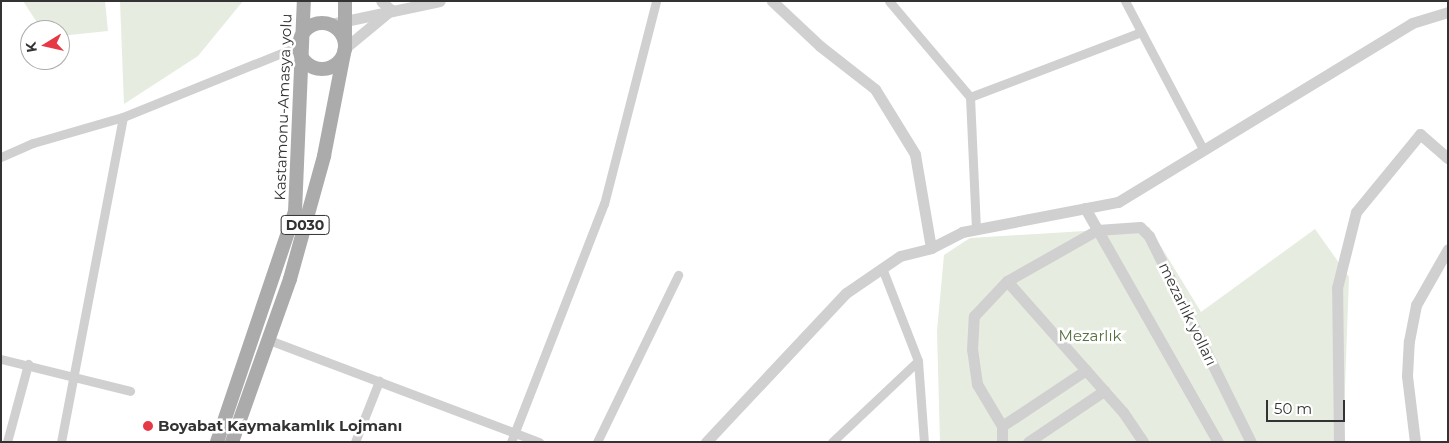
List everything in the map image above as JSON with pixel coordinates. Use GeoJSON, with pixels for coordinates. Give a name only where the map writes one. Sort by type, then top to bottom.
{"type":"FeatureCollection","features":[{"type":"Feature","properties":{"kind":"main road","name":"Kastamonu-Amasya yolu"},"geometry":{"type":"LineString","coordinates":[[216,442],[295,212],[299,46],[304,1]]}},
{"type":"Feature","properties":{"kind":"main road"},"geometry":{"type":"LineString","coordinates":[[338,22],[309,27],[299,46],[304,61],[318,68],[332,67],[345,48],[338,22],[345,1]]}},
{"type":"Feature","properties":{"kind":"main road","name":"Kastamonu-Amasya yolu"},"geometry":{"type":"LineString","coordinates":[[232,442],[269,340],[324,156],[345,48]]}},
{"type":"Feature","properties":{"kind":"street"},"geometry":{"type":"LineString","coordinates":[[381,1],[396,7]]}},
{"type":"Feature","properties":{"kind":"street"},"geometry":{"type":"LineString","coordinates":[[338,22],[396,7],[440,1]]}},
{"type":"Feature","properties":{"kind":"street"},"geometry":{"type":"LineString","coordinates":[[513,437],[604,204],[656,1]]}},
{"type":"Feature","properties":{"kind":"street"},"geometry":{"type":"LineString","coordinates":[[772,1],[820,46],[875,88],[915,154],[931,248]]}},
{"type":"Feature","properties":{"kind":"street"},"geometry":{"type":"LineString","coordinates":[[889,1],[970,98],[976,229]]}},
{"type":"Feature","properties":{"kind":"street"},"geometry":{"type":"LineString","coordinates":[[1126,1],[1203,150]]}},
{"type":"Feature","properties":{"kind":"street"},"geometry":{"type":"LineString","coordinates":[[345,48],[396,7]]}},
{"type":"Feature","properties":{"kind":"street"},"geometry":{"type":"LineString","coordinates":[[706,442],[846,293],[900,256],[931,248],[962,232],[1118,202],[1412,23],[1448,12]]}},
{"type":"Feature","properties":{"kind":"street"},"geometry":{"type":"LineString","coordinates":[[970,98],[1141,32]]}},
{"type":"Feature","properties":{"kind":"street"},"geometry":{"type":"LineString","coordinates":[[1,157],[33,143],[123,117],[299,46]]}},
{"type":"Feature","properties":{"kind":"street"},"geometry":{"type":"LineString","coordinates":[[61,442],[123,117]]}},
{"type":"Feature","properties":{"kind":"street"},"geometry":{"type":"LineString","coordinates":[[1339,442],[1337,288],[1356,212],[1420,134],[1448,158]]}},
{"type":"Feature","properties":{"kind":"street"},"geometry":{"type":"LineString","coordinates":[[1084,208],[1218,442]]}},
{"type":"Feature","properties":{"kind":"street","name":"mezarlık yolları"},"geometry":{"type":"LineString","coordinates":[[1002,426],[976,384],[972,350],[974,316],[1007,280],[1097,230],[1140,228],[1149,236],[1251,442]]}},
{"type":"Feature","properties":{"kind":"street"},"geometry":{"type":"LineString","coordinates":[[1415,442],[1407,376],[1408,341],[1416,305],[1448,249]]}},
{"type":"Feature","properties":{"kind":"street"},"geometry":{"type":"LineString","coordinates":[[882,268],[918,361],[924,442]]}},
{"type":"Feature","properties":{"kind":"street"},"geometry":{"type":"LineString","coordinates":[[597,442],[678,276]]}},
{"type":"Feature","properties":{"kind":"street"},"geometry":{"type":"LineString","coordinates":[[1007,280],[1104,391],[1143,442]]}},
{"type":"Feature","properties":{"kind":"street"},"geometry":{"type":"LineString","coordinates":[[269,340],[379,381],[513,437],[539,442]]}},
{"type":"Feature","properties":{"kind":"street"},"geometry":{"type":"LineString","coordinates":[[1,358],[130,391]]}},
{"type":"Feature","properties":{"kind":"street"},"geometry":{"type":"LineString","coordinates":[[832,442],[918,361]]}},
{"type":"Feature","properties":{"kind":"street"},"geometry":{"type":"LineString","coordinates":[[7,442],[28,364]]}},
{"type":"Feature","properties":{"kind":"street"},"geometry":{"type":"LineString","coordinates":[[1002,442],[1002,426],[1086,370]]}},
{"type":"Feature","properties":{"kind":"street"},"geometry":{"type":"LineString","coordinates":[[355,442],[379,381]]}},
{"type":"Feature","properties":{"kind":"street"},"geometry":{"type":"LineString","coordinates":[[1028,442],[1104,391]]}},
{"type":"Feature","properties":{"kind":"green space"},"geometry":{"type":"Polygon","coordinates":[[[23,1],[105,1],[108,31],[70,35],[70,20],[35,20],[23,1]]]}},
{"type":"Feature","properties":{"kind":"green space"},"geometry":{"type":"Polygon","coordinates":[[[120,1],[243,1],[198,56],[124,104],[120,1]]]}},
{"type":"Feature","properties":{"kind":"green space","name":"Mezarlık"},"geometry":{"type":"Polygon","coordinates":[[[1149,227],[1201,312],[1315,229],[1349,277],[1343,442],[940,442],[937,331],[944,255],[970,238],[1149,227]]]}},
{"type":"Feature","properties":{"kind":"place","name":"Boyabat Kaymakamlık Lojmanı"},"geometry":{"type":"Point","coordinates":[148,426]}}]}
